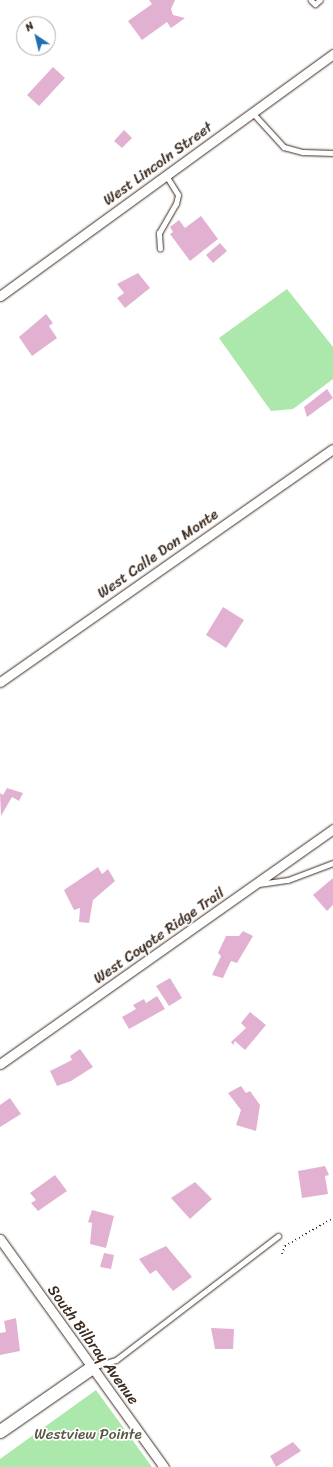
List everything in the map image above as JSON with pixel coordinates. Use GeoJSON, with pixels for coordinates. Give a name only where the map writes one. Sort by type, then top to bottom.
{"type":"FeatureCollection","features":[{"type":"Feature","properties":{"kind":"street","name":"West Lincoln Street"},"geometry":{"type":"LineString","coordinates":[[0,296],[333,54]]}},
{"type":"Feature","properties":{"kind":"street","name":"West Calle Don Monte"},"geometry":{"type":"LineString","coordinates":[[0,682],[333,449]]}},
{"type":"Feature","properties":{"kind":"street","name":"West Coyote Ridge Trail"},"geometry":{"type":"LineString","coordinates":[[0,1064],[333,829]]}},
{"type":"Feature","properties":{"kind":"street","name":"South Bilbray Avenue"},"geometry":{"type":"LineString","coordinates":[[0,1238],[164,1467]]}},
{"type":"Feature","properties":{"kind":"street"},"geometry":{"type":"LineString","coordinates":[[2,1426],[92,1367]]}},
{"type":"Feature","properties":{"kind":"lane"},"geometry":{"type":"LineString","coordinates":[[311,0],[315,4],[320,0]]}},
{"type":"Feature","properties":{"kind":"lane"},"geometry":{"type":"LineString","coordinates":[[253,113],[284,147],[303,152],[333,153]]}},
{"type":"Feature","properties":{"kind":"lane"},"geometry":{"type":"LineString","coordinates":[[160,249],[158,233],[176,204],[178,195],[166,176]]}},
{"type":"Feature","properties":{"kind":"lane"},"geometry":{"type":"LineString","coordinates":[[256,884],[288,880],[333,863]]}},
{"type":"Feature","properties":{"kind":"lane"},"geometry":{"type":"LineString","coordinates":[[92,1367],[116,1360],[278,1236]]}},
{"type":"Feature","properties":{"kind":"path"},"geometry":{"type":"LineString","coordinates":[[282,1254],[285,1246],[333,1218]]}},
{"type":"Feature","properties":{"kind":"green space"},"geometry":{"type":"Polygon","coordinates":[[[287,289],[333,347],[333,379],[293,409],[271,411],[219,338],[287,289]]]}},
{"type":"Feature","properties":{"kind":"green space","name":"Westview Pointe"},"geometry":{"type":"Polygon","coordinates":[[[96,1390],[152,1467],[0,1467],[0,1459],[96,1390]]]}},
{"type":"Feature","properties":{"kind":"building"},"geometry":{"type":"Polygon","coordinates":[[[149,0],[175,0],[171,9],[173,15],[185,18],[171,28],[167,22],[142,40],[128,21],[152,4],[149,0]]]}},
{"type":"Feature","properties":{"kind":"building"},"geometry":{"type":"Polygon","coordinates":[[[53,67],[65,78],[39,106],[27,95],[53,67]]]}},
{"type":"Feature","properties":{"kind":"building"},"geometry":{"type":"Polygon","coordinates":[[[124,130],[132,138],[122,148],[114,141],[124,130]]]}},
{"type":"Feature","properties":{"kind":"building"},"geometry":{"type":"Polygon","coordinates":[[[201,216],[218,239],[190,261],[170,234],[173,232],[170,227],[179,220],[185,228],[201,216]]]}},
{"type":"Feature","properties":{"kind":"building"},"geometry":{"type":"Polygon","coordinates":[[[220,243],[227,251],[213,263],[206,255],[220,243]]]}},
{"type":"Feature","properties":{"kind":"building"},"geometry":{"type":"Polygon","coordinates":[[[138,273],[150,288],[125,308],[117,298],[124,293],[117,284],[138,273]]]}},
{"type":"Feature","properties":{"kind":"building"},"geometry":{"type":"Polygon","coordinates":[[[46,314],[53,323],[49,326],[57,338],[32,356],[19,337],[46,314]]]}},
{"type":"Feature","properties":{"kind":"building"},"geometry":{"type":"Polygon","coordinates":[[[327,389],[333,398],[307,417],[304,407],[327,389]]]}},
{"type":"Feature","properties":{"kind":"building"},"geometry":{"type":"Polygon","coordinates":[[[223,607],[244,620],[226,648],[206,635],[223,607]]]}},
{"type":"Feature","properties":{"kind":"building"},"geometry":{"type":"Polygon","coordinates":[[[7,788],[23,793],[19,801],[12,797],[1,816],[0,793],[3,795],[7,788]]]}},
{"type":"Feature","properties":{"kind":"building"},"geometry":{"type":"Polygon","coordinates":[[[98,867],[102,874],[108,869],[115,881],[93,900],[89,923],[79,922],[80,908],[74,910],[64,890],[98,867]]]}},
{"type":"Feature","properties":{"kind":"building"},"geometry":{"type":"Polygon","coordinates":[[[333,878],[333,905],[327,911],[313,895],[333,878]]]}},
{"type":"Feature","properties":{"kind":"building"},"geometry":{"type":"Polygon","coordinates":[[[243,931],[253,936],[237,963],[231,961],[223,978],[212,975],[221,956],[218,953],[226,936],[239,936],[243,931]]]}},
{"type":"Feature","properties":{"kind":"building"},"geometry":{"type":"Polygon","coordinates":[[[170,978],[182,998],[169,1006],[156,986],[170,978]]]}},
{"type":"Feature","properties":{"kind":"building"},"geometry":{"type":"Polygon","coordinates":[[[157,996],[165,1009],[129,1029],[122,1017],[136,1009],[133,1005],[144,999],[146,1003],[157,996]]]}},
{"type":"Feature","properties":{"kind":"building"},"geometry":{"type":"Polygon","coordinates":[[[250,1012],[266,1025],[245,1050],[235,1041],[233,1045],[231,1042],[246,1028],[241,1023],[250,1012]]]}},
{"type":"Feature","properties":{"kind":"building"},"geometry":{"type":"Polygon","coordinates":[[[80,1049],[93,1067],[71,1081],[57,1086],[50,1071],[72,1060],[70,1056],[80,1049]]]}},
{"type":"Feature","properties":{"kind":"building"},"geometry":{"type":"Polygon","coordinates":[[[241,1086],[246,1093],[250,1091],[260,1105],[256,1131],[236,1125],[241,1110],[228,1093],[241,1086]]]}},
{"type":"Feature","properties":{"kind":"building"},"geometry":{"type":"Polygon","coordinates":[[[10,1098],[21,1114],[0,1127],[0,1105],[10,1098]]]}},
{"type":"Feature","properties":{"kind":"building"},"geometry":{"type":"Polygon","coordinates":[[[325,1166],[329,1175],[325,1176],[328,1194],[302,1198],[298,1171],[325,1166]]]}},
{"type":"Feature","properties":{"kind":"building"},"geometry":{"type":"Polygon","coordinates":[[[55,1175],[67,1191],[38,1211],[31,1203],[36,1200],[30,1193],[55,1175]]]}},
{"type":"Feature","properties":{"kind":"building"},"geometry":{"type":"Polygon","coordinates":[[[195,1182],[212,1199],[190,1219],[171,1198],[195,1182]]]}},
{"type":"Feature","properties":{"kind":"building"},"geometry":{"type":"Polygon","coordinates":[[[92,1210],[114,1216],[106,1248],[90,1244],[92,1223],[88,1222],[92,1210]]]}},
{"type":"Feature","properties":{"kind":"building"},"geometry":{"type":"Polygon","coordinates":[[[166,1246],[192,1277],[173,1291],[156,1270],[150,1274],[139,1259],[166,1246]]]}},
{"type":"Feature","properties":{"kind":"building"},"geometry":{"type":"Polygon","coordinates":[[[104,1253],[114,1255],[111,1269],[100,1267],[104,1253]]]}},
{"type":"Feature","properties":{"kind":"building"},"geometry":{"type":"Polygon","coordinates":[[[16,1318],[20,1351],[0,1355],[0,1333],[6,1332],[4,1321],[16,1318]]]}},
{"type":"Feature","properties":{"kind":"building"},"geometry":{"type":"Polygon","coordinates":[[[211,1328],[234,1329],[233,1349],[215,1349],[211,1328]]]}},
{"type":"Feature","properties":{"kind":"building"},"geometry":{"type":"Polygon","coordinates":[[[293,1442],[301,1451],[276,1467],[270,1456],[293,1442]]]}}]}
